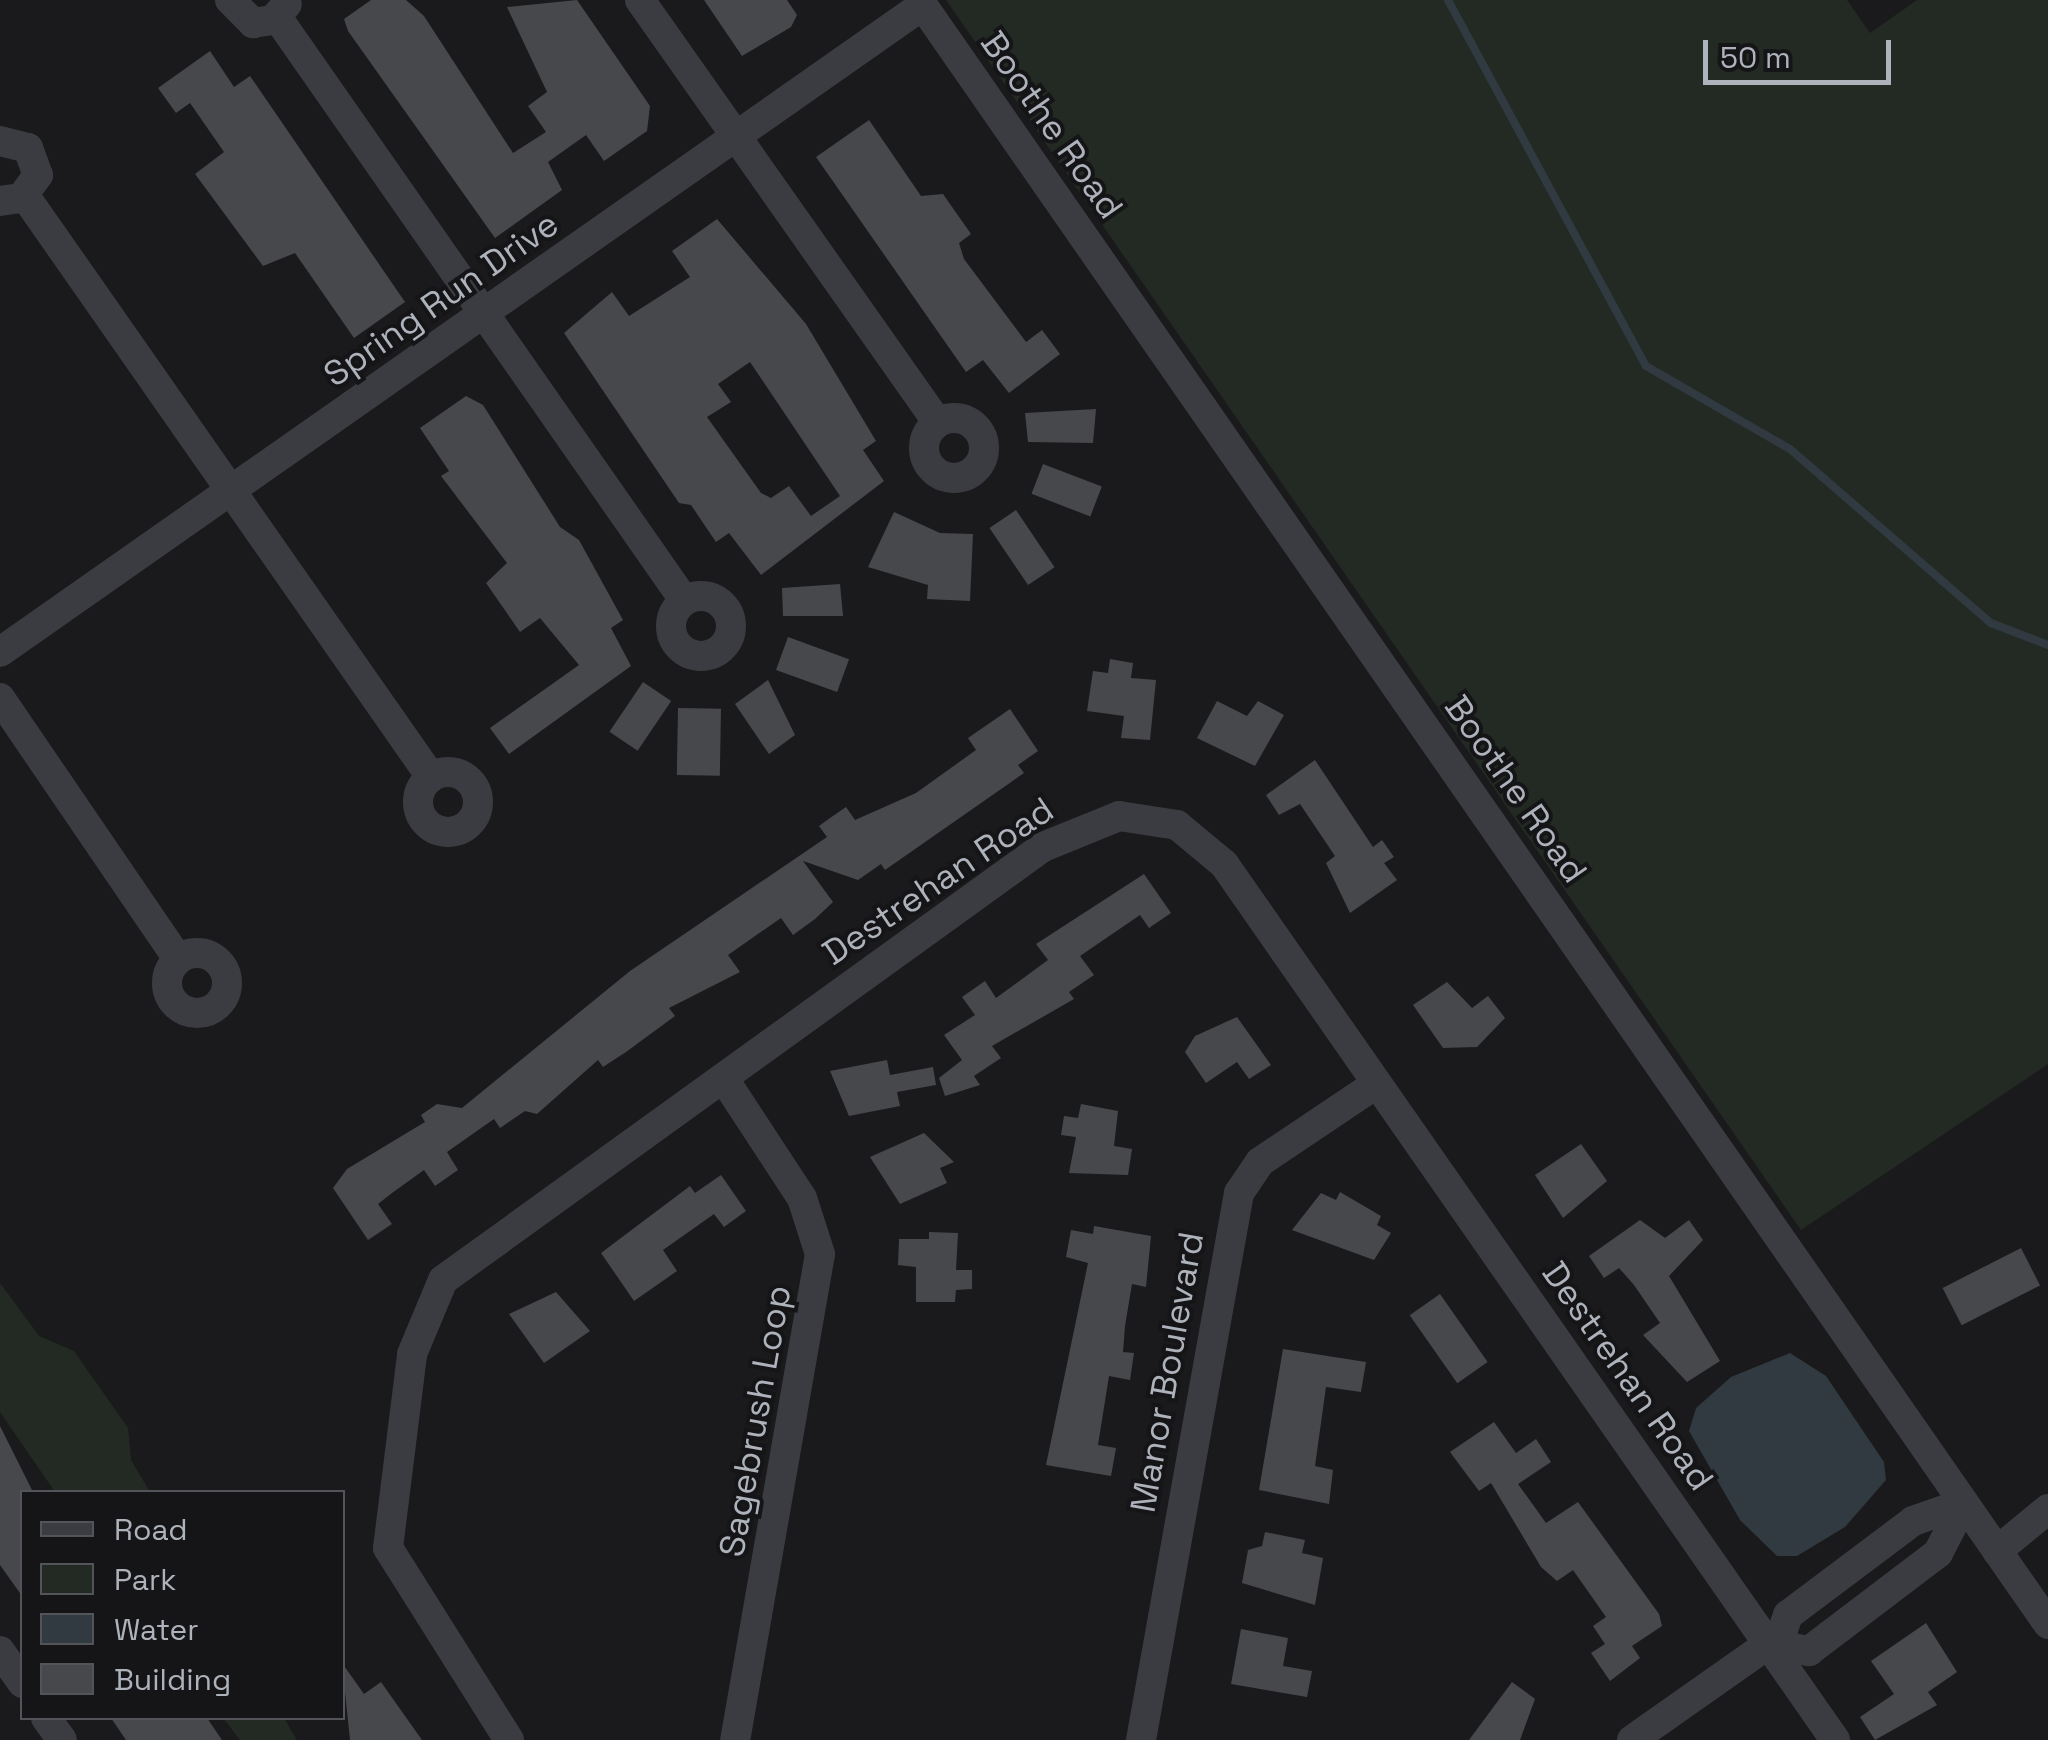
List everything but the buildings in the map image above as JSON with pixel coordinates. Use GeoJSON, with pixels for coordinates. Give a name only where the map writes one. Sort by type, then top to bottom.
{"type":"FeatureCollection","features":[{"type":"Feature","properties":{"kind":"street"},"geometry":{"type":"LineString","coordinates":[[230,0],[253,23],[283,8],[484,316],[684,600]]}},
{"type":"Feature","properties":{"kind":"street"},"geometry":{"type":"LineString","coordinates":[[640,0],[938,423]]}},
{"type":"Feature","properties":{"kind":"street","name":"Spring Run Drive"},"geometry":{"type":"LineString","coordinates":[[0,652],[484,316],[921,3]]}},
{"type":"Feature","properties":{"kind":"street","name":"Boothe Road"},"geometry":{"type":"LineString","coordinates":[[921,3],[2048,1622]]}},
{"type":"Feature","properties":{"kind":"street"},"geometry":{"type":"LineString","coordinates":[[0,142],[34,156],[38,175],[12,198],[230,492],[431,777]]}},
{"type":"Feature","properties":{"kind":"street"},"geometry":{"type":"LineString","coordinates":[[0,698],[178,959]]}},
{"type":"Feature","properties":{"kind":"street","name":"Destrehan Road"},"geometry":{"type":"LineString","coordinates":[[509,1740],[388,1548],[412,1354],[429,1303],[461,1262],[1043,847],[1119,816],[1177,825],[1203,841],[1773,1645],[1835,1740]]}},
{"type":"Feature","properties":{"kind":"street","name":"Sagebrush Loop"},"geometry":{"type":"LineString","coordinates":[[724,1078],[802,1198],[820,1254],[734,1740]]}},
{"type":"Feature","properties":{"kind":"street","name":"Manor Boulevard"},"geometry":{"type":"LineString","coordinates":[[1141,1740],[1239,1193],[1260,1162],[1376,1084]]}},
{"type":"Feature","properties":{"kind":"street"},"geometry":{"type":"LineString","coordinates":[[1632,1740],[1773,1645],[1809,1651],[1938,1554],[1964,1503]]}},
{"type":"Feature","properties":{"kind":"street"},"geometry":{"type":"LineString","coordinates":[[1997,1552],[2048,1509]]}},
{"type":"Feature","properties":{"kind":"street"},"geometry":{"type":"LineString","coordinates":[[0,1651],[20,1680]]}},
{"type":"Feature","properties":{"kind":"green space"},"geometry":{"type":"Polygon","coordinates":[[[946,0],[1847,0],[1870,33],[1917,0],[2048,0],[2048,1064],[1801,1230],[946,0]]]}},
{"type":"Feature","properties":{"kind":"green space"},"geometry":{"type":"Polygon","coordinates":[[[0,1283],[39,1336],[74,1351],[128,1428],[131,1460],[149,1490],[54,1490],[0,1412],[0,1283]]]}},
{"type":"Feature","properties":{"kind":"green space"},"geometry":{"type":"Polygon","coordinates":[[[225,1720],[285,1720],[297,1740],[240,1740],[225,1720]]]}},
{"type":"Feature","properties":{"kind":"water"},"geometry":{"type":"Polygon","coordinates":[[[1790,1353],[1826,1376],[1884,1462],[1886,1480],[1845,1527],[1797,1556],[1777,1556],[1740,1520],[1689,1431],[1696,1408],[1731,1377],[1790,1353]]]}},
{"type":"Feature","properties":{"kind":"waterway"},"geometry":{"type":"LineString","coordinates":[[1448,0],[1646,366],[1790,449],[1991,623],[2048,645]]}}]}
